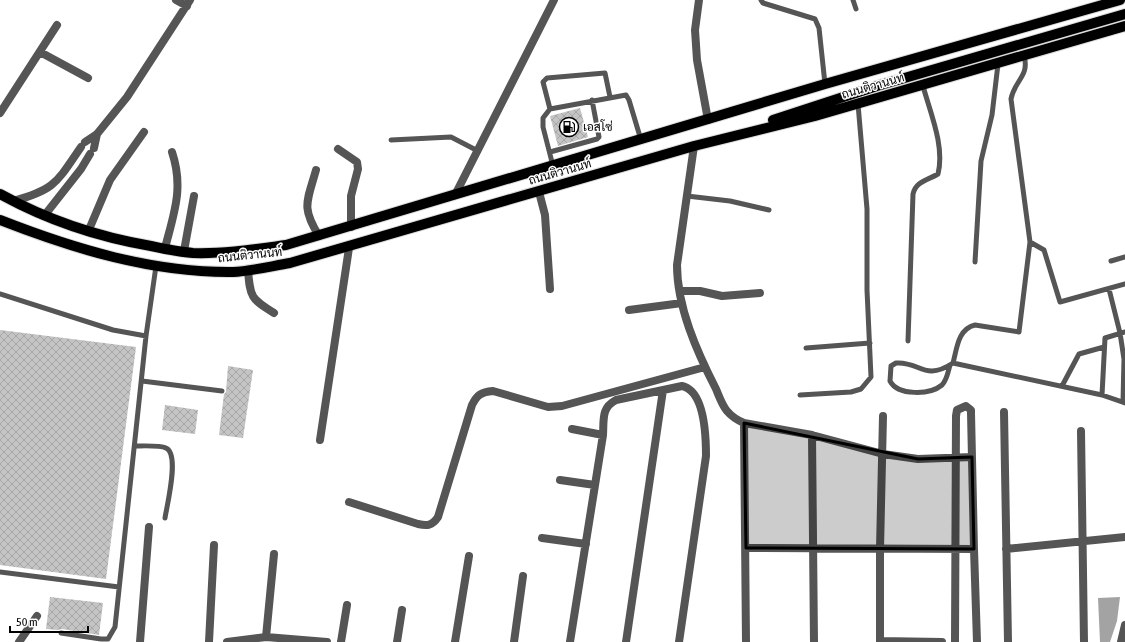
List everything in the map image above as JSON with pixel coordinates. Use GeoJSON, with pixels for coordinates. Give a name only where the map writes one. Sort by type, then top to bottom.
{"type":"FeatureCollection","features":[{"type":"Feature","properties":{"kind":"main road","name":"ถนนติวานนท์"},"geometry":{"type":"LineString","coordinates":[[0,194],[44,216],[88,232],[122,241],[184,251],[232,252],[286,246],[1094,3],[1120,0]]}},
{"type":"Feature","properties":{"kind":"main road"},"geometry":{"type":"LineString","coordinates":[[694,146],[877,86],[1125,14]]}},
{"type":"Feature","properties":{"kind":"main road","name":"ถนนติวานนท์"},"geometry":{"type":"LineString","coordinates":[[0,220],[78,247],[156,266],[195,271],[235,272],[290,263],[349,248],[694,146],[923,86],[1125,26]]}},
{"type":"Feature","properties":{"kind":"street"},"geometry":{"type":"LineString","coordinates":[[13,201],[47,190],[58,180],[83,145],[97,134],[128,97],[189,3],[176,0]]}},
{"type":"Feature","properties":{"kind":"street"},"geometry":{"type":"LineString","coordinates":[[456,195],[554,0]]}},
{"type":"Feature","properties":{"kind":"street"},"geometry":{"type":"LineString","coordinates":[[699,0],[695,30],[697,60],[708,120]]}},
{"type":"Feature","properties":{"kind":"street"},"geometry":{"type":"LineString","coordinates":[[0,113],[57,25]]}},
{"type":"Feature","properties":{"kind":"street"},"geometry":{"type":"LineString","coordinates":[[40,52],[88,78]]}},
{"type":"Feature","properties":{"kind":"street"},"geometry":{"type":"LineString","coordinates":[[88,232],[110,180],[144,132]]}},
{"type":"Feature","properties":{"kind":"street"},"geometry":{"type":"LineString","coordinates":[[44,216],[92,151],[97,134]]}},
{"type":"Feature","properties":{"kind":"street"},"geometry":{"type":"LineString","coordinates":[[694,146],[677,265],[677,280],[682,304],[691,333],[705,367],[727,411],[735,419],[744,424],[812,435],[883,454],[918,459],[972,457]]}},
{"type":"Feature","properties":{"kind":"street"},"geometry":{"type":"LineString","coordinates":[[338,149],[357,162],[358,169],[352,196],[351,227]]}},
{"type":"Feature","properties":{"kind":"street"},"geometry":{"type":"LineString","coordinates":[[165,248],[178,198],[177,168],[172,152]]}},
{"type":"Feature","properties":{"kind":"street"},"geometry":{"type":"LineString","coordinates":[[67,168],[76,174]]}},
{"type":"Feature","properties":{"kind":"street"},"geometry":{"type":"LineString","coordinates":[[316,170],[307,210],[309,220],[319,236]]}},
{"type":"Feature","properties":{"kind":"street"},"geometry":{"type":"LineString","coordinates":[[538,192],[545,215],[550,289]]}},
{"type":"Feature","properties":{"kind":"street"},"geometry":{"type":"LineString","coordinates":[[184,251],[194,196]]}},
{"type":"Feature","properties":{"kind":"street"},"geometry":{"type":"LineString","coordinates":[[320,440],[349,248]]}},
{"type":"Feature","properties":{"kind":"street"},"geometry":{"type":"LineString","coordinates":[[248,270],[250,293],[255,301],[274,313]]}},
{"type":"Feature","properties":{"kind":"street"},"geometry":{"type":"LineString","coordinates":[[680,291],[700,291],[722,296],[760,293]]}},
{"type":"Feature","properties":{"kind":"street"},"geometry":{"type":"LineString","coordinates":[[629,310],[682,304]]}},
{"type":"Feature","properties":{"kind":"street"},"geometry":{"type":"LineString","coordinates":[[349,502],[418,524],[427,526],[433,524],[438,518],[472,406],[477,396],[484,392],[493,391],[548,407],[562,406],[705,367]]}},
{"type":"Feature","properties":{"kind":"street"},"geometry":{"type":"LineString","coordinates":[[570,642],[603,435],[604,412],[608,404],[625,397],[682,386],[689,387],[694,392],[700,404],[706,436],[706,456],[679,642]]}},
{"type":"Feature","properties":{"kind":"street"},"geometry":{"type":"LineString","coordinates":[[626,642],[663,390]]}},
{"type":"Feature","properties":{"kind":"street"},"geometry":{"type":"LineString","coordinates":[[955,642],[956,416],[957,410],[966,406],[972,413],[977,642]]}},
{"type":"Feature","properties":{"kind":"street"},"geometry":{"type":"LineString","coordinates":[[1004,412],[1008,642]]}},
{"type":"Feature","properties":{"kind":"street"},"geometry":{"type":"LineString","coordinates":[[883,416],[880,548],[880,641],[942,642]]}},
{"type":"Feature","properties":{"kind":"street"},"geometry":{"type":"LineString","coordinates":[[744,424],[746,642]]}},
{"type":"Feature","properties":{"kind":"street"},"geometry":{"type":"LineString","coordinates":[[572,429],[603,435]]}},
{"type":"Feature","properties":{"kind":"street"},"geometry":{"type":"LineString","coordinates":[[1081,432],[1084,642]]}},
{"type":"Feature","properties":{"kind":"street"},"geometry":{"type":"LineString","coordinates":[[812,435],[814,642]]}},
{"type":"Feature","properties":{"kind":"street"},"geometry":{"type":"LineString","coordinates":[[560,480],[595,485]]}},
{"type":"Feature","properties":{"kind":"street"},"geometry":{"type":"LineString","coordinates":[[140,642],[149,526]]}},
{"type":"Feature","properties":{"kind":"street"},"geometry":{"type":"LineString","coordinates":[[1006,549],[1125,537]]}},
{"type":"Feature","properties":{"kind":"street"},"geometry":{"type":"LineString","coordinates":[[542,538],[586,544]]}},
{"type":"Feature","properties":{"kind":"street"},"geometry":{"type":"LineString","coordinates":[[209,642],[214,545]]}},
{"type":"Feature","properties":{"kind":"street"},"geometry":{"type":"LineString","coordinates":[[746,548],[974,549]]}},
{"type":"Feature","properties":{"kind":"street"},"geometry":{"type":"LineString","coordinates":[[266,637],[274,554]]}},
{"type":"Feature","properties":{"kind":"street"},"geometry":{"type":"LineString","coordinates":[[455,642],[469,556]]}},
{"type":"Feature","properties":{"kind":"street"},"geometry":{"type":"LineString","coordinates":[[514,642],[522,576]]}},
{"type":"Feature","properties":{"kind":"street"},"geometry":{"type":"LineString","coordinates":[[341,642],[347,605]]}},
{"type":"Feature","properties":{"kind":"street"},"geometry":{"type":"LineString","coordinates":[[397,642],[402,610]]}},
{"type":"Feature","properties":{"kind":"street"},"geometry":{"type":"LineString","coordinates":[[19,642],[37,616]]}},
{"type":"Feature","properties":{"kind":"street"},"geometry":{"type":"LineString","coordinates":[[1122,642],[1125,625]]}},
{"type":"Feature","properties":{"kind":"street"},"geometry":{"type":"LineString","coordinates":[[227,642],[266,637],[327,642]]}},
{"type":"Feature","properties":{"kind":"lane"},"geometry":{"type":"LineString","coordinates":[[761,0],[764,4],[815,19],[819,28],[825,84]]}},
{"type":"Feature","properties":{"kind":"lane"},"geometry":{"type":"LineString","coordinates":[[853,0],[856,9]]}},
{"type":"Feature","properties":{"kind":"lane"},"geometry":{"type":"LineString","coordinates":[[1024,56],[1026,64],[1025,72],[1012,92],[1011,99],[1030,242],[1019,332],[975,325],[969,327],[961,335],[951,364],[945,380],[935,390],[904,391],[896,388],[890,381],[891,366],[896,363],[933,372],[944,369],[951,364],[1062,386],[1102,395],[1124,402],[1125,358],[1123,333],[1109,288]]}},
{"type":"Feature","properties":{"kind":"lane"},"geometry":{"type":"LineString","coordinates":[[975,262],[981,162],[992,115],[998,64]]}},
{"type":"Feature","properties":{"kind":"lane"},"geometry":{"type":"LineString","coordinates":[[550,109],[543,82],[547,78],[605,73],[610,97]]}},
{"type":"Feature","properties":{"kind":"lane"},"geometry":{"type":"LineString","coordinates":[[908,341],[913,194],[919,183],[938,174],[940,168],[938,142],[923,86]]}},
{"type":"Feature","properties":{"kind":"lane"},"geometry":{"type":"LineString","coordinates":[[553,166],[543,127],[543,118],[550,109],[623,94],[628,97],[641,140]]}},
{"type":"Feature","properties":{"kind":"lane"},"geometry":{"type":"LineString","coordinates":[[550,152],[597,139],[599,137],[592,100]]}},
{"type":"Feature","properties":{"kind":"lane"},"geometry":{"type":"LineString","coordinates":[[800,395],[852,392],[861,389],[871,377],[867,290],[867,209],[858,104]]}},
{"type":"Feature","properties":{"kind":"lane"},"geometry":{"type":"LineString","coordinates":[[391,140],[451,137],[478,151]]}},
{"type":"Feature","properties":{"kind":"lane"},"geometry":{"type":"LineString","coordinates":[[687,196],[730,201],[769,210]]}},
{"type":"Feature","properties":{"kind":"lane"},"geometry":{"type":"LineString","coordinates":[[1030,242],[1044,250],[1060,302],[1125,284]]}},
{"type":"Feature","properties":{"kind":"lane"},"geometry":{"type":"LineString","coordinates":[[1111,261],[1125,257]]}},
{"type":"Feature","properties":{"kind":"lane"},"geometry":{"type":"LineString","coordinates":[[61,633],[108,639],[115,627],[146,336],[156,266]]}},
{"type":"Feature","properties":{"kind":"lane"},"geometry":{"type":"LineString","coordinates":[[0,294],[113,330],[146,336]]}},
{"type":"Feature","properties":{"kind":"lane"},"geometry":{"type":"LineString","coordinates":[[1102,395],[1104,338],[1123,333]]}},
{"type":"Feature","properties":{"kind":"lane"},"geometry":{"type":"LineString","coordinates":[[806,348],[870,343]]}},
{"type":"Feature","properties":{"kind":"lane"},"geometry":{"type":"LineString","coordinates":[[1062,386],[1079,354],[1104,347]]}},
{"type":"Feature","properties":{"kind":"lane"},"geometry":{"type":"LineString","coordinates":[[142,381],[222,391]]}},
{"type":"Feature","properties":{"kind":"lane"},"geometry":{"type":"LineString","coordinates":[[135,446],[166,448],[172,453],[173,463],[165,518]]}},
{"type":"Feature","properties":{"kind":"lane"},"geometry":{"type":"LineString","coordinates":[[0,572],[119,587]]}},
{"type":"Feature","properties":{"kind":"highlighted area"},"geometry":{"type":"Polygon","coordinates":[[[744,423],[918,459],[972,457],[974,549],[746,548],[744,423]]]}},
{"type":"Feature","properties":{"kind":"shaded area"},"geometry":{"type":"Polygon","coordinates":[[[1120,597],[1117,621],[1110,642],[1100,642],[1098,598],[1120,597]]]}},
{"type":"Feature","properties":{"kind":"building","name":"เอสโซ่"},"geometry":{"type":"Polygon","coordinates":[[[580,108],[588,137],[558,146],[550,116],[580,108]]]}},
{"type":"Feature","properties":{"kind":"building"},"geometry":{"type":"Polygon","coordinates":[[[0,330],[136,347],[106,579],[0,565],[0,330]]]}},
{"type":"Feature","properties":{"kind":"building"},"geometry":{"type":"Polygon","coordinates":[[[228,366],[253,370],[243,438],[219,435],[224,394],[226,392],[228,366]]]}},
{"type":"Feature","properties":{"kind":"building"},"geometry":{"type":"Polygon","coordinates":[[[165,405],[198,410],[195,434],[162,430],[165,405]]]}},
{"type":"Feature","properties":{"kind":"building"},"geometry":{"type":"Polygon","coordinates":[[[50,597],[103,603],[99,635],[62,629],[46,629],[50,597]]]}},
{"type":"Feature","properties":{"kind":"place","name":"เอสโซ่"},"geometry":{"type":"Point","coordinates":[569,127]}}]}
